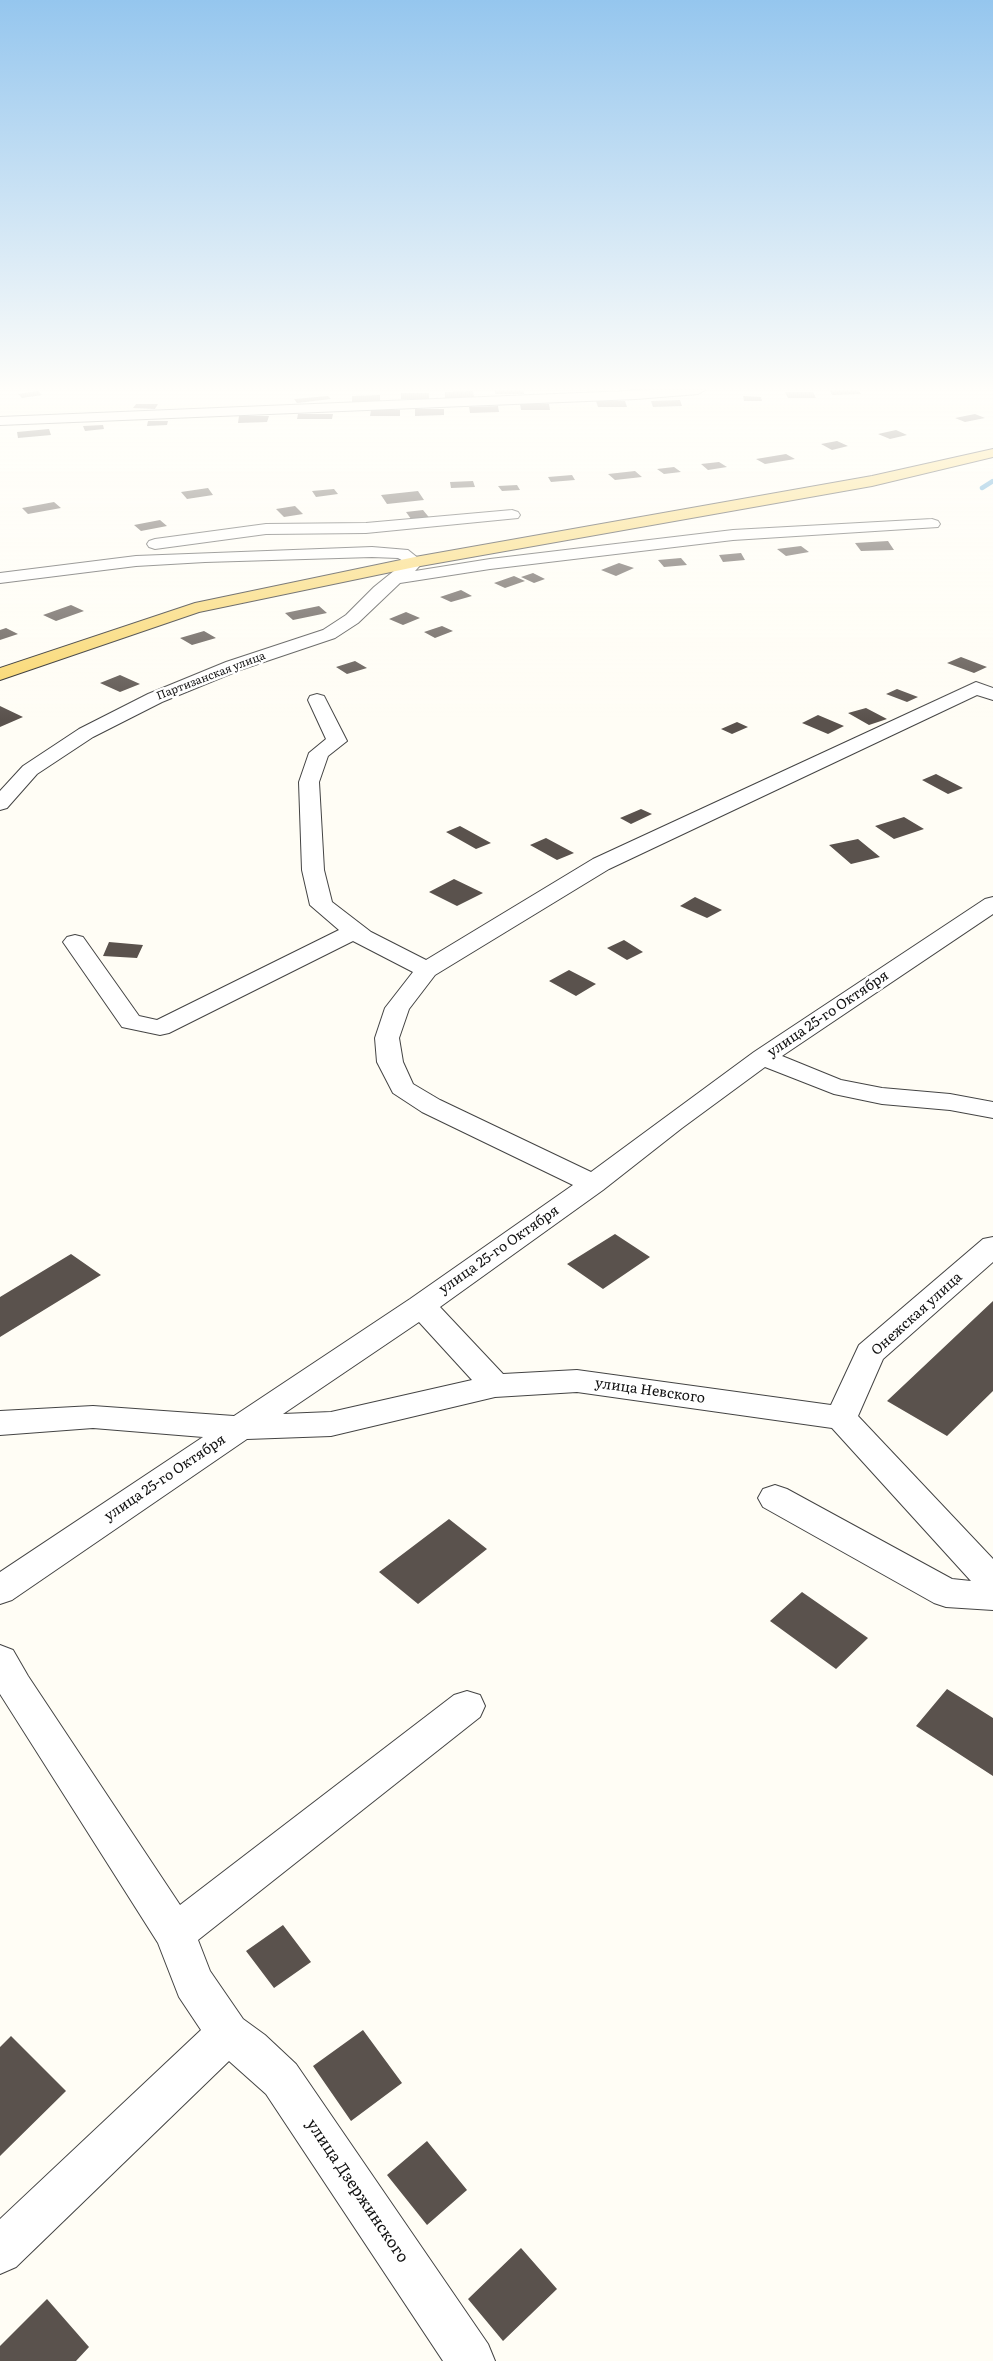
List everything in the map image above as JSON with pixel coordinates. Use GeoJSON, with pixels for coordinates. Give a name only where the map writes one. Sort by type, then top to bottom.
{"type":"FeatureCollection","features":[{"type":"Feature","properties":{"kind":"main road","name":"Партизанская улица"},"geometry":{"type":"LineString","coordinates":[[0,674],[195,608],[408,558],[752,500]]}},
{"type":"Feature","properties":{"kind":"street"},"geometry":{"type":"LineString","coordinates":[[0,566],[247,531],[366,528],[512,516]]}},
{"type":"Feature","properties":{"kind":"street"},"geometry":{"type":"LineString","coordinates":[[393,580],[490,564],[631,549],[733,535],[932,524]]}},
{"type":"Feature","properties":{"kind":"street"},"geometry":{"type":"LineString","coordinates":[[366,528],[385,538],[408,558]]}},
{"type":"Feature","properties":{"kind":"street"},"geometry":{"type":"LineString","coordinates":[[0,578],[136,561],[205,557],[372,552],[408,558]]}},
{"type":"Feature","properties":{"kind":"street","name":"Партизанская улица"},"geometry":{"type":"LineString","coordinates":[[4,799],[30,770],[70,744],[155,698],[233,666],[329,634],[352,619],[393,580],[408,558]]}},
{"type":"Feature","properties":{"kind":"street"},"geometry":{"type":"LineString","coordinates":[[593,1184],[431,1106],[402,1088],[390,1062],[387,1038],[398,1008],[427,970],[601,864],[976,688],[993,694]]}},
{"type":"Feature","properties":{"kind":"street"},"geometry":{"type":"LineString","coordinates":[[317,700],[337,742],[319,753],[309,782],[313,870],[321,905],[363,937],[427,970]]}},
{"type":"Feature","properties":{"kind":"street","name":"улица 25-го Октября"},"geometry":{"type":"LineString","coordinates":[[0,1590],[420,1306],[593,1184],[673,1122],[763,1057],[993,904]]}},
{"type":"Feature","properties":{"kind":"street"},"geometry":{"type":"LineString","coordinates":[[75,942],[131,1022],[160,1028],[354,931]]}},
{"type":"Feature","properties":{"kind":"street"},"geometry":{"type":"LineString","coordinates":[[763,1057],[834,1086],[882,1096],[950,1102],[993,1110]]}},
{"type":"Feature","properties":{"kind":"street","name":"Онежская улица"},"geometry":{"type":"LineString","coordinates":[[841,1418],[870,1353],[993,1246]]}},
{"type":"Feature","properties":{"kind":"street"},"geometry":{"type":"LineString","coordinates":[[420,1306],[495,1386]]}},
{"type":"Feature","properties":{"kind":"street","name":"улица Невского"},"geometry":{"type":"LineString","coordinates":[[0,1423],[93,1417],[239,1428],[332,1424],[495,1386],[577,1381],[841,1418]]}},
{"type":"Feature","properties":{"kind":"street"},"geometry":{"type":"LineString","coordinates":[[841,1418],[993,1582]]}},
{"type":"Feature","properties":{"kind":"street"},"geometry":{"type":"LineString","coordinates":[[776,1498],[946,1592],[993,1596]]}},
{"type":"Feature","properties":{"kind":"street"},"geometry":{"type":"LineString","coordinates":[[0,1660],[20,1695],[175,1933],[194,1983],[228,2034],[197,2061],[0,2251]]}},
{"type":"Feature","properties":{"kind":"street"},"geometry":{"type":"LineString","coordinates":[[175,1933],[467,1706]]}},
{"type":"Feature","properties":{"kind":"street","name":"улица Дзержинского"},"geometry":{"type":"LineString","coordinates":[[228,2034],[250,2050],[281,2079],[471,2361]]}},
{"type":"Feature","properties":{"kind":"building"},"geometry":{"type":"Polygon","coordinates":[[[384,500],[422,500],[387,504],[384,500]]]}},
{"type":"Feature","properties":{"kind":"building"},"geometry":{"type":"Polygon","coordinates":[[[54,502],[61,508],[28,514],[22,508],[54,502]]]}},
{"type":"Feature","properties":{"kind":"building"},"geometry":{"type":"Polygon","coordinates":[[[295,506],[303,514],[284,517],[276,509],[295,506]]]}},
{"type":"Feature","properties":{"kind":"building"},"geometry":{"type":"Polygon","coordinates":[[[423,510],[432,521],[414,523],[406,512],[423,510]]]}},
{"type":"Feature","properties":{"kind":"building"},"geometry":{"type":"Polygon","coordinates":[[[160,520],[167,526],[141,531],[134,525],[160,520]]]}},
{"type":"Feature","properties":{"kind":"building"},"geometry":{"type":"Polygon","coordinates":[[[888,541],[894,550],[861,551],[855,543],[888,541]]]}},
{"type":"Feature","properties":{"kind":"building"},"geometry":{"type":"Polygon","coordinates":[[[801,546],[809,552],[786,556],[777,549],[801,546]]]}},
{"type":"Feature","properties":{"kind":"building"},"geometry":{"type":"Polygon","coordinates":[[[741,553],[745,560],[723,562],[719,555],[741,553]]]}},
{"type":"Feature","properties":{"kind":"building"},"geometry":{"type":"Polygon","coordinates":[[[681,558],[687,565],[664,567],[658,560],[681,558]]]}},
{"type":"Feature","properties":{"kind":"building"},"geometry":{"type":"Polygon","coordinates":[[[619,563],[634,568],[616,576],[601,570],[619,563]]]}},
{"type":"Feature","properties":{"kind":"building"},"geometry":{"type":"Polygon","coordinates":[[[533,573],[545,579],[534,583],[521,577],[533,573]]]}},
{"type":"Feature","properties":{"kind":"building"},"geometry":{"type":"Polygon","coordinates":[[[514,576],[525,581],[505,588],[494,583],[514,576]]]}},
{"type":"Feature","properties":{"kind":"building"},"geometry":{"type":"Polygon","coordinates":[[[461,590],[472,596],[451,602],[440,597],[461,590]]]}},
{"type":"Feature","properties":{"kind":"building"},"geometry":{"type":"Polygon","coordinates":[[[71,605],[84,611],[56,621],[43,615],[71,605]]]}},
{"type":"Feature","properties":{"kind":"building"},"geometry":{"type":"Polygon","coordinates":[[[319,606],[327,613],[293,620],[285,613],[319,606]]]}},
{"type":"Feature","properties":{"kind":"building"},"geometry":{"type":"Polygon","coordinates":[[[406,612],[420,618],[403,625],[389,619],[406,612]]]}},
{"type":"Feature","properties":{"kind":"building"},"geometry":{"type":"Polygon","coordinates":[[[442,626],[453,631],[435,638],[424,632],[442,626]]]}},
{"type":"Feature","properties":{"kind":"building"},"geometry":{"type":"Polygon","coordinates":[[[6,628],[18,634],[0,640],[0,630],[6,628]]]}},
{"type":"Feature","properties":{"kind":"building"},"geometry":{"type":"Polygon","coordinates":[[[204,631],[216,638],[192,645],[180,638],[204,631]]]}},
{"type":"Feature","properties":{"kind":"building"},"geometry":{"type":"Polygon","coordinates":[[[961,657],[987,667],[974,673],[947,663],[961,657]]]}},
{"type":"Feature","properties":{"kind":"building"},"geometry":{"type":"Polygon","coordinates":[[[355,661],[367,668],[347,674],[336,667],[355,661]]]}},
{"type":"Feature","properties":{"kind":"building"},"geometry":{"type":"Polygon","coordinates":[[[120,675],[140,684],[120,692],[100,683],[120,675]]]}},
{"type":"Feature","properties":{"kind":"building"},"geometry":{"type":"Polygon","coordinates":[[[897,689],[918,697],[907,702],[886,694],[897,689]]]}},
{"type":"Feature","properties":{"kind":"building"},"geometry":{"type":"Polygon","coordinates":[[[0,706],[23,717],[0,727],[0,706]]]}},
{"type":"Feature","properties":{"kind":"building"},"geometry":{"type":"Polygon","coordinates":[[[866,708],[887,719],[869,725],[848,713],[866,708]]]}},
{"type":"Feature","properties":{"kind":"building"},"geometry":{"type":"Polygon","coordinates":[[[818,715],[844,726],[828,734],[802,723],[818,715]]]}},
{"type":"Feature","properties":{"kind":"building"},"geometry":{"type":"Polygon","coordinates":[[[737,722],[748,727],[732,734],[721,729],[737,722]]]}},
{"type":"Feature","properties":{"kind":"building"},"geometry":{"type":"Polygon","coordinates":[[[936,774],[963,788],[948,794],[922,780],[936,774]]]}},
{"type":"Feature","properties":{"kind":"building"},"geometry":{"type":"Polygon","coordinates":[[[641,809],[652,814],[631,824],[620,818],[641,809]]]}},
{"type":"Feature","properties":{"kind":"building"},"geometry":{"type":"Polygon","coordinates":[[[904,817],[924,829],[894,839],[875,826],[904,817]]]}},
{"type":"Feature","properties":{"kind":"building"},"geometry":{"type":"Polygon","coordinates":[[[460,826],[491,843],[476,849],[446,832],[460,826]]]}},
{"type":"Feature","properties":{"kind":"building"},"geometry":{"type":"Polygon","coordinates":[[[546,838],[574,853],[557,860],[530,845],[546,838]]]}},
{"type":"Feature","properties":{"kind":"building"},"geometry":{"type":"Polygon","coordinates":[[[858,839],[880,857],[851,864],[829,845],[858,839]]]}},
{"type":"Feature","properties":{"kind":"building"},"geometry":{"type":"Polygon","coordinates":[[[454,879],[483,893],[457,906],[429,892],[454,879]]]}},
{"type":"Feature","properties":{"kind":"building"},"geometry":{"type":"Polygon","coordinates":[[[695,897],[722,910],[707,918],[680,906],[695,897]]]}},
{"type":"Feature","properties":{"kind":"building"},"geometry":{"type":"Polygon","coordinates":[[[624,940],[643,952],[627,960],[607,948],[624,940]]]}},
{"type":"Feature","properties":{"kind":"building"},"geometry":{"type":"Polygon","coordinates":[[[109,942],[143,945],[137,958],[103,956],[109,942]]]}},
{"type":"Feature","properties":{"kind":"building"},"geometry":{"type":"Polygon","coordinates":[[[569,970],[596,984],[576,996],[549,981],[569,970]]]}},
{"type":"Feature","properties":{"kind":"building"},"geometry":{"type":"Polygon","coordinates":[[[615,1234],[650,1257],[603,1289],[567,1264],[615,1234]]]}},
{"type":"Feature","properties":{"kind":"building"},"geometry":{"type":"Polygon","coordinates":[[[71,1254],[101,1275],[0,1337],[0,1297],[71,1254]]]}},
{"type":"Feature","properties":{"kind":"building"},"geometry":{"type":"Polygon","coordinates":[[[993,1301],[993,1391],[947,1436],[887,1401],[993,1301]]]}},
{"type":"Feature","properties":{"kind":"building"},"geometry":{"type":"Polygon","coordinates":[[[449,1519],[487,1549],[418,1604],[379,1572],[449,1519]]]}},
{"type":"Feature","properties":{"kind":"building"},"geometry":{"type":"Polygon","coordinates":[[[802,1592],[868,1638],[836,1669],[770,1621],[802,1592]]]}},
{"type":"Feature","properties":{"kind":"building"},"geometry":{"type":"Polygon","coordinates":[[[947,1689],[993,1718],[993,1776],[916,1726],[947,1689]]]}},
{"type":"Feature","properties":{"kind":"building"},"geometry":{"type":"Polygon","coordinates":[[[283,1925],[311,1962],[274,1988],[246,1951],[283,1925]]]}},
{"type":"Feature","properties":{"kind":"building"},"geometry":{"type":"Polygon","coordinates":[[[363,2030],[402,2083],[351,2121],[313,2066],[363,2030]]]}},
{"type":"Feature","properties":{"kind":"building"},"geometry":{"type":"Polygon","coordinates":[[[11,2036],[66,2091],[0,2156],[0,2047],[11,2036]]]}},
{"type":"Feature","properties":{"kind":"building"},"geometry":{"type":"Polygon","coordinates":[[[427,2141],[467,2190],[427,2225],[387,2175],[427,2141]]]}},
{"type":"Feature","properties":{"kind":"building"},"geometry":{"type":"Polygon","coordinates":[[[521,2248],[557,2289],[503,2341],[468,2299],[521,2248]]]}},
{"type":"Feature","properties":{"kind":"building"},"geometry":{"type":"Polygon","coordinates":[[[47,2299],[89,2347],[76,2361],[0,2361],[0,2346],[47,2299]]]}}]}
